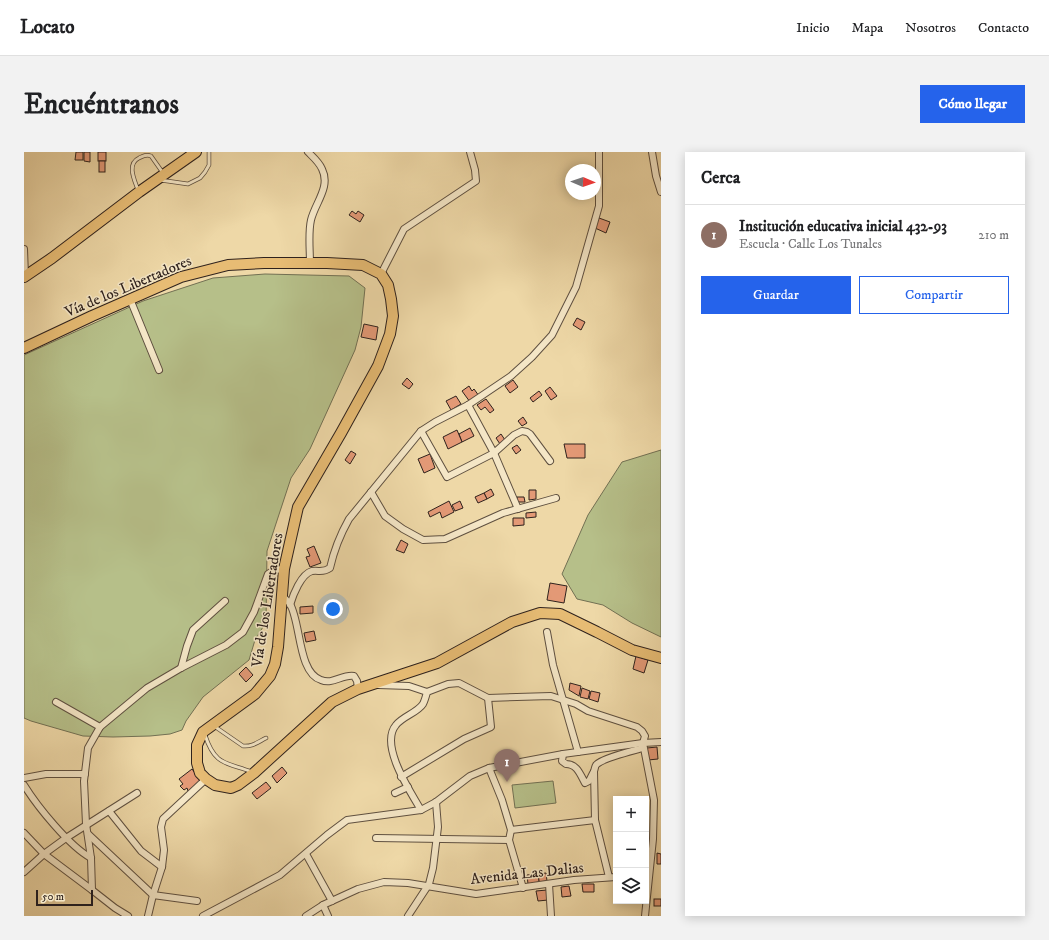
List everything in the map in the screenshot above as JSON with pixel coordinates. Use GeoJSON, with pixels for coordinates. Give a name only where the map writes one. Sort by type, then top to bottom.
{"type":"FeatureCollection","features":[{"type":"Feature","properties":{"kind":"highway"},"geometry":{"type":"LineString","coordinates":[[25,276],[52,258],[139,192],[196,152]]}},
{"type":"Feature","properties":{"kind":"highway","name":"Vía de los Libertadores"},"geometry":{"type":"LineString","coordinates":[[24,348],[181,277],[228,265],[264,263],[363,265],[381,274],[388,285],[392,316],[390,334],[378,366],[298,507],[284,569],[278,647],[270,676],[255,694],[203,732]]}},
{"type":"Feature","properties":{"kind":"highway"},"geometry":{"type":"LineString","coordinates":[[203,732],[197,745],[197,763],[200,773],[215,785],[231,788],[238,785],[254,773],[332,702],[358,689],[437,663],[512,622],[540,613],[560,614],[632,650],[661,658]]}},
{"type":"Feature","properties":{"kind":"street"},"geometry":{"type":"LineString","coordinates":[[308,152],[322,169],[325,183],[324,189],[314,208],[311,221],[310,264]]}},
{"type":"Feature","properties":{"kind":"street"},"geometry":{"type":"LineString","coordinates":[[381,274],[404,229],[476,182],[475,170],[470,152]]}},
{"type":"Feature","properties":{"kind":"street"},"geometry":{"type":"LineString","coordinates":[[290,605],[294,593],[306,574],[312,571],[325,571],[330,568],[335,548],[349,519],[421,431],[468,405],[511,376],[532,357],[552,335],[576,287],[599,206],[599,152]]}},
{"type":"Feature","properties":{"kind":"street"},"geometry":{"type":"LineString","coordinates":[[652,152],[656,176],[661,192]]}},
{"type":"Feature","properties":{"kind":"street"},"geometry":{"type":"LineString","coordinates":[[24,249],[25,276]]}},
{"type":"Feature","properties":{"kind":"street"},"geometry":{"type":"LineString","coordinates":[[130,299],[159,370]]}},
{"type":"Feature","properties":{"kind":"street"},"geometry":{"type":"LineString","coordinates":[[468,405],[494,453],[518,509]]}},
{"type":"Feature","properties":{"kind":"street"},"geometry":{"type":"LineString","coordinates":[[421,431],[448,477],[494,453],[514,435],[522,431],[527,432],[550,461]]}},
{"type":"Feature","properties":{"kind":"street"},"geometry":{"type":"LineString","coordinates":[[371,492],[385,516],[403,529],[423,540],[445,539],[503,513],[556,498]]}},
{"type":"Feature","properties":{"kind":"street"},"geometry":{"type":"LineString","coordinates":[[92,890],[91,858],[86,824],[85,774],[88,748],[100,727],[146,688],[226,645],[243,632],[254,612],[268,574],[274,570],[284,569]]}},
{"type":"Feature","properties":{"kind":"street"},"geometry":{"type":"LineString","coordinates":[[282,595],[290,605],[306,664],[310,670],[320,680],[331,682],[349,676],[354,676],[357,681],[358,689]]}},
{"type":"Feature","properties":{"kind":"street"},"geometry":{"type":"LineString","coordinates":[[181,668],[193,630],[225,601]]}},
{"type":"Feature","properties":{"kind":"street"},"geometry":{"type":"LineString","coordinates":[[547,632],[553,665],[578,752]]}},
{"type":"Feature","properties":{"kind":"street"},"geometry":{"type":"LineString","coordinates":[[373,684],[409,686],[427,692],[448,684],[459,683],[488,698],[551,696],[642,730],[645,736],[643,745],[654,800],[653,839],[649,868]]}},
{"type":"Feature","properties":{"kind":"street"},"geometry":{"type":"LineString","coordinates":[[421,810],[401,777],[390,745],[391,734],[396,724],[422,705],[427,692]]}},
{"type":"Feature","properties":{"kind":"street"},"geometry":{"type":"LineString","coordinates":[[401,777],[464,739],[491,727],[488,698]]}},
{"type":"Feature","properties":{"kind":"street"},"geometry":{"type":"LineString","coordinates":[[56,702],[100,727]]}},
{"type":"Feature","properties":{"kind":"street"},"geometry":{"type":"LineString","coordinates":[[203,916],[280,875],[347,820],[421,810],[436,802],[470,776],[489,768],[563,754],[661,742]]}},
{"type":"Feature","properties":{"kind":"street"},"geometry":{"type":"LineString","coordinates":[[563,754],[562,761],[576,767],[585,783],[589,781],[597,764],[643,745]]}},
{"type":"Feature","properties":{"kind":"street"},"geometry":{"type":"LineString","coordinates":[[489,768],[502,800],[511,830],[509,840],[523,888]]}},
{"type":"Feature","properties":{"kind":"street"},"geometry":{"type":"LineString","coordinates":[[594,771],[595,820],[613,877]]}},
{"type":"Feature","properties":{"kind":"street"},"geometry":{"type":"LineString","coordinates":[[24,778],[46,774],[85,774]]}},
{"type":"Feature","properties":{"kind":"street"},"geometry":{"type":"LineString","coordinates":[[148,916],[162,867],[164,850],[161,827],[163,819],[206,779]]}},
{"type":"Feature","properties":{"kind":"street"},"geometry":{"type":"LineString","coordinates":[[24,785],[34,801],[66,838],[91,858]]}},
{"type":"Feature","properties":{"kind":"street"},"geometry":{"type":"LineString","coordinates":[[395,793],[408,787]]}},
{"type":"Feature","properties":{"kind":"street"},"geometry":{"type":"LineString","coordinates":[[24,872],[44,854],[86,824],[137,793]]}},
{"type":"Feature","properties":{"kind":"street"},"geometry":{"type":"LineString","coordinates":[[654,800],[661,800]]}},
{"type":"Feature","properties":{"kind":"street"},"geometry":{"type":"LineString","coordinates":[[408,916],[427,887],[433,868],[438,826],[436,802]]}},
{"type":"Feature","properties":{"kind":"street"},"geometry":{"type":"LineString","coordinates":[[109,811],[141,851],[162,867]]}},
{"type":"Feature","properties":{"kind":"street"},"geometry":{"type":"LineString","coordinates":[[511,830],[595,820]]}},
{"type":"Feature","properties":{"kind":"street"},"geometry":{"type":"LineString","coordinates":[[24,833],[44,854],[115,908],[128,916]]}},
{"type":"Feature","properties":{"kind":"street"},"geometry":{"type":"LineString","coordinates":[[88,834],[153,895],[197,901]]}},
{"type":"Feature","properties":{"kind":"street"},"geometry":{"type":"LineString","coordinates":[[376,838],[509,840]]}},
{"type":"Feature","properties":{"kind":"street"},"geometry":{"type":"LineString","coordinates":[[306,854],[332,901]]}},
{"type":"Feature","properties":{"kind":"street","name":"Avenida Las Dalias"},"geometry":{"type":"LineString","coordinates":[[306,916],[323,905],[358,889],[384,882],[476,894],[574,880],[613,877]]}},
{"type":"Feature","properties":{"kind":"street"},"geometry":{"type":"LineString","coordinates":[[549,884],[551,916]]}},
{"type":"Feature","properties":{"kind":"street"},"geometry":{"type":"LineString","coordinates":[[645,916],[646,904]]}},
{"type":"Feature","properties":{"kind":"street"},"geometry":{"type":"LineString","coordinates":[[323,905],[328,916]]}},
{"type":"Feature","properties":{"kind":"lane"},"geometry":{"type":"LineString","coordinates":[[139,192],[132,167],[132,163],[136,159],[144,155],[151,156],[160,177],[188,184],[200,178],[205,172],[209,165],[209,152]]}},
{"type":"Feature","properties":{"kind":"lane"},"geometry":{"type":"LineString","coordinates":[[212,726],[243,746],[253,746],[266,738]]}},
{"type":"Feature","properties":{"kind":"lane"},"geometry":{"type":"LineString","coordinates":[[203,732],[209,748],[216,756],[224,762],[254,773]]}},
{"type":"Feature","properties":{"kind":"green space"},"geometry":{"type":"Polygon","coordinates":[[[265,274],[349,276],[365,288],[361,327],[355,350],[310,449],[291,478],[267,551],[266,622],[255,640],[249,660],[203,697],[186,721],[182,730],[170,734],[113,737],[83,736],[24,718],[24,355],[143,301],[213,278],[265,274]]]}},
{"type":"Feature","properties":{"kind":"green space"},"geometry":{"type":"Polygon","coordinates":[[[661,450],[661,637],[632,623],[603,605],[577,599],[562,574],[588,515],[622,462],[661,450]]]}},
{"type":"Feature","properties":{"kind":"green space"},"geometry":{"type":"Polygon","coordinates":[[[553,781],[556,803],[515,808],[512,785],[553,781]]]}},
{"type":"Feature","properties":{"kind":"building"},"geometry":{"type":"Polygon","coordinates":[[[76,152],[83,152],[83,160],[75,160],[76,152]]]}},
{"type":"Feature","properties":{"kind":"building"},"geometry":{"type":"Polygon","coordinates":[[[84,152],[90,152],[90,162],[84,161],[84,152]]]}},
{"type":"Feature","properties":{"kind":"building"},"geometry":{"type":"Polygon","coordinates":[[[98,152],[106,152],[106,161],[98,161],[98,152]]]}},
{"type":"Feature","properties":{"kind":"building"},"geometry":{"type":"Polygon","coordinates":[[[99,161],[105,161],[105,172],[99,172],[99,161]]]}},
{"type":"Feature","properties":{"kind":"building"},"geometry":{"type":"Polygon","coordinates":[[[352,211],[356,214],[358,211],[364,215],[360,222],[349,215],[352,211]]]}},
{"type":"Feature","properties":{"kind":"building"},"geometry":{"type":"Polygon","coordinates":[[[599,218],[610,222],[606,233],[595,228],[599,218]]]}},
{"type":"Feature","properties":{"kind":"building"},"geometry":{"type":"Polygon","coordinates":[[[577,318],[585,322],[581,330],[573,325],[577,318]]]}},
{"type":"Feature","properties":{"kind":"building"},"geometry":{"type":"Polygon","coordinates":[[[364,324],[378,327],[376,340],[361,337],[364,324]]]}},
{"type":"Feature","properties":{"kind":"building"},"geometry":{"type":"Polygon","coordinates":[[[407,378],[413,384],[409,389],[402,384],[407,378]]]}},
{"type":"Feature","properties":{"kind":"building"},"geometry":{"type":"Polygon","coordinates":[[[513,380],[518,387],[510,393],[505,386],[513,380]]]}},
{"type":"Feature","properties":{"kind":"building"},"geometry":{"type":"Polygon","coordinates":[[[469,386],[472,391],[474,389],[479,396],[470,402],[462,391],[469,386]]]}},
{"type":"Feature","properties":{"kind":"building"},"geometry":{"type":"Polygon","coordinates":[[[550,387],[557,396],[551,400],[545,391],[550,387]]]}},
{"type":"Feature","properties":{"kind":"building"},"geometry":{"type":"Polygon","coordinates":[[[539,391],[542,395],[533,402],[530,398],[539,391]]]}},
{"type":"Feature","properties":{"kind":"building"},"geometry":{"type":"Polygon","coordinates":[[[456,396],[461,404],[451,410],[446,401],[456,396]]]}},
{"type":"Feature","properties":{"kind":"building"},"geometry":{"type":"Polygon","coordinates":[[[486,399],[494,410],[490,413],[485,407],[481,410],[477,405],[486,399]]]}},
{"type":"Feature","properties":{"kind":"building"},"geometry":{"type":"Polygon","coordinates":[[[523,417],[527,423],[522,426],[518,421],[523,417]]]}},
{"type":"Feature","properties":{"kind":"building"},"geometry":{"type":"Polygon","coordinates":[[[470,428],[474,436],[462,442],[459,434],[470,428]]]}},
{"type":"Feature","properties":{"kind":"building"},"geometry":{"type":"Polygon","coordinates":[[[457,430],[462,442],[448,449],[443,437],[457,430]]]}},
{"type":"Feature","properties":{"kind":"building"},"geometry":{"type":"Polygon","coordinates":[[[501,434],[505,440],[500,444],[496,438],[501,434]]]}},
{"type":"Feature","properties":{"kind":"building"},"geometry":{"type":"Polygon","coordinates":[[[564,444],[585,444],[585,458],[567,458],[564,444]]]}},
{"type":"Feature","properties":{"kind":"building"},"geometry":{"type":"Polygon","coordinates":[[[517,445],[521,450],[516,454],[512,448],[517,445]]]}},
{"type":"Feature","properties":{"kind":"building"},"geometry":{"type":"Polygon","coordinates":[[[351,451],[356,454],[350,464],[345,460],[351,451]]]}},
{"type":"Feature","properties":{"kind":"building"},"geometry":{"type":"Polygon","coordinates":[[[430,454],[435,468],[424,473],[418,459],[430,454]]]}},
{"type":"Feature","properties":{"kind":"building"},"geometry":{"type":"Polygon","coordinates":[[[491,489],[494,495],[487,499],[484,493],[491,489]]]}},
{"type":"Feature","properties":{"kind":"building"},"geometry":{"type":"Polygon","coordinates":[[[529,490],[536,490],[536,499],[529,500],[529,490]]]}},
{"type":"Feature","properties":{"kind":"building"},"geometry":{"type":"Polygon","coordinates":[[[484,493],[487,499],[478,503],[475,497],[484,493]]]}},
{"type":"Feature","properties":{"kind":"building"},"geometry":{"type":"Polygon","coordinates":[[[517,497],[524,497],[525,502],[517,502],[517,497]]]}},
{"type":"Feature","properties":{"kind":"building"},"geometry":{"type":"Polygon","coordinates":[[[449,501],[454,512],[442,518],[440,512],[430,517],[428,512],[449,501]]]}},
{"type":"Feature","properties":{"kind":"building"},"geometry":{"type":"Polygon","coordinates":[[[460,501],[463,508],[455,511],[452,505],[460,501]]]}},
{"type":"Feature","properties":{"kind":"building"},"geometry":{"type":"Polygon","coordinates":[[[536,512],[536,517],[526,518],[526,513],[536,512]]]}},
{"type":"Feature","properties":{"kind":"building"},"geometry":{"type":"Polygon","coordinates":[[[513,518],[524,518],[524,525],[513,526],[513,518]]]}},
{"type":"Feature","properties":{"kind":"building"},"geometry":{"type":"Polygon","coordinates":[[[401,540],[408,544],[404,553],[396,550],[401,540]]]}},
{"type":"Feature","properties":{"kind":"building"},"geometry":{"type":"Polygon","coordinates":[[[314,546],[321,563],[310,567],[306,557],[310,556],[307,549],[314,546]]]}},
{"type":"Feature","properties":{"kind":"building"},"geometry":{"type":"Polygon","coordinates":[[[550,583],[567,586],[564,603],[547,600],[550,583]]]}},
{"type":"Feature","properties":{"kind":"building"},"geometry":{"type":"Polygon","coordinates":[[[313,606],[313,613],[300,614],[300,607],[313,606]]]}},
{"type":"Feature","properties":{"kind":"building"},"geometry":{"type":"Polygon","coordinates":[[[314,631],[316,640],[306,642],[304,633],[314,631]]]}},
{"type":"Feature","properties":{"kind":"building"},"geometry":{"type":"Polygon","coordinates":[[[636,656],[648,660],[644,673],[633,669],[636,656]]]}},
{"type":"Feature","properties":{"kind":"building"},"geometry":{"type":"Polygon","coordinates":[[[246,667],[253,675],[246,682],[239,674],[246,667]]]}},
{"type":"Feature","properties":{"kind":"building"},"geometry":{"type":"Polygon","coordinates":[[[570,683],[581,686],[579,696],[569,690],[570,683]]]}},
{"type":"Feature","properties":{"kind":"building"},"geometry":{"type":"Polygon","coordinates":[[[582,688],[590,691],[588,699],[580,697],[582,688]]]}},
{"type":"Feature","properties":{"kind":"building"},"geometry":{"type":"Polygon","coordinates":[[[591,691],[600,693],[598,702],[589,699],[591,691]]]}},
{"type":"Feature","properties":{"kind":"building"},"geometry":{"type":"Polygon","coordinates":[[[657,747],[658,759],[648,760],[647,748],[657,747]]]}},
{"type":"Feature","properties":{"kind":"building"},"geometry":{"type":"Polygon","coordinates":[[[282,767],[287,773],[277,783],[272,776],[282,767]]]}},
{"type":"Feature","properties":{"kind":"building"},"geometry":{"type":"Polygon","coordinates":[[[192,769],[201,781],[188,791],[187,788],[184,790],[180,786],[183,784],[179,779],[192,769]]]}},
{"type":"Feature","properties":{"kind":"building"},"geometry":{"type":"Polygon","coordinates":[[[266,782],[271,788],[257,799],[252,793],[266,782]]]}},
{"type":"Feature","properties":{"kind":"building"},"geometry":{"type":"Polygon","coordinates":[[[657,853],[661,854],[661,864],[657,864],[657,853]]]}},
{"type":"Feature","properties":{"kind":"building"},"geometry":{"type":"Polygon","coordinates":[[[546,873],[547,881],[539,882],[538,874],[546,873]]]}},
{"type":"Feature","properties":{"kind":"building"},"geometry":{"type":"Polygon","coordinates":[[[538,874],[539,882],[528,884],[527,875],[538,874]]]}},
{"type":"Feature","properties":{"kind":"building"},"geometry":{"type":"Polygon","coordinates":[[[582,884],[594,884],[594,892],[583,892],[582,884]]]}},
{"type":"Feature","properties":{"kind":"building"},"geometry":{"type":"Polygon","coordinates":[[[569,886],[571,896],[562,897],[561,887],[569,886]]]}},
{"type":"Feature","properties":{"kind":"building"},"geometry":{"type":"Polygon","coordinates":[[[547,890],[548,900],[538,901],[536,891],[547,890]]]}},
{"type":"Feature","properties":{"kind":"building"},"geometry":{"type":"Polygon","coordinates":[[[654,899],[661,899],[661,906],[654,906],[654,899]]]}},
{"type":"Feature","properties":{"kind":"place","name":"Institución educativa inicial 432-93"},"geometry":{"type":"Point","coordinates":[507,782]}}]}
